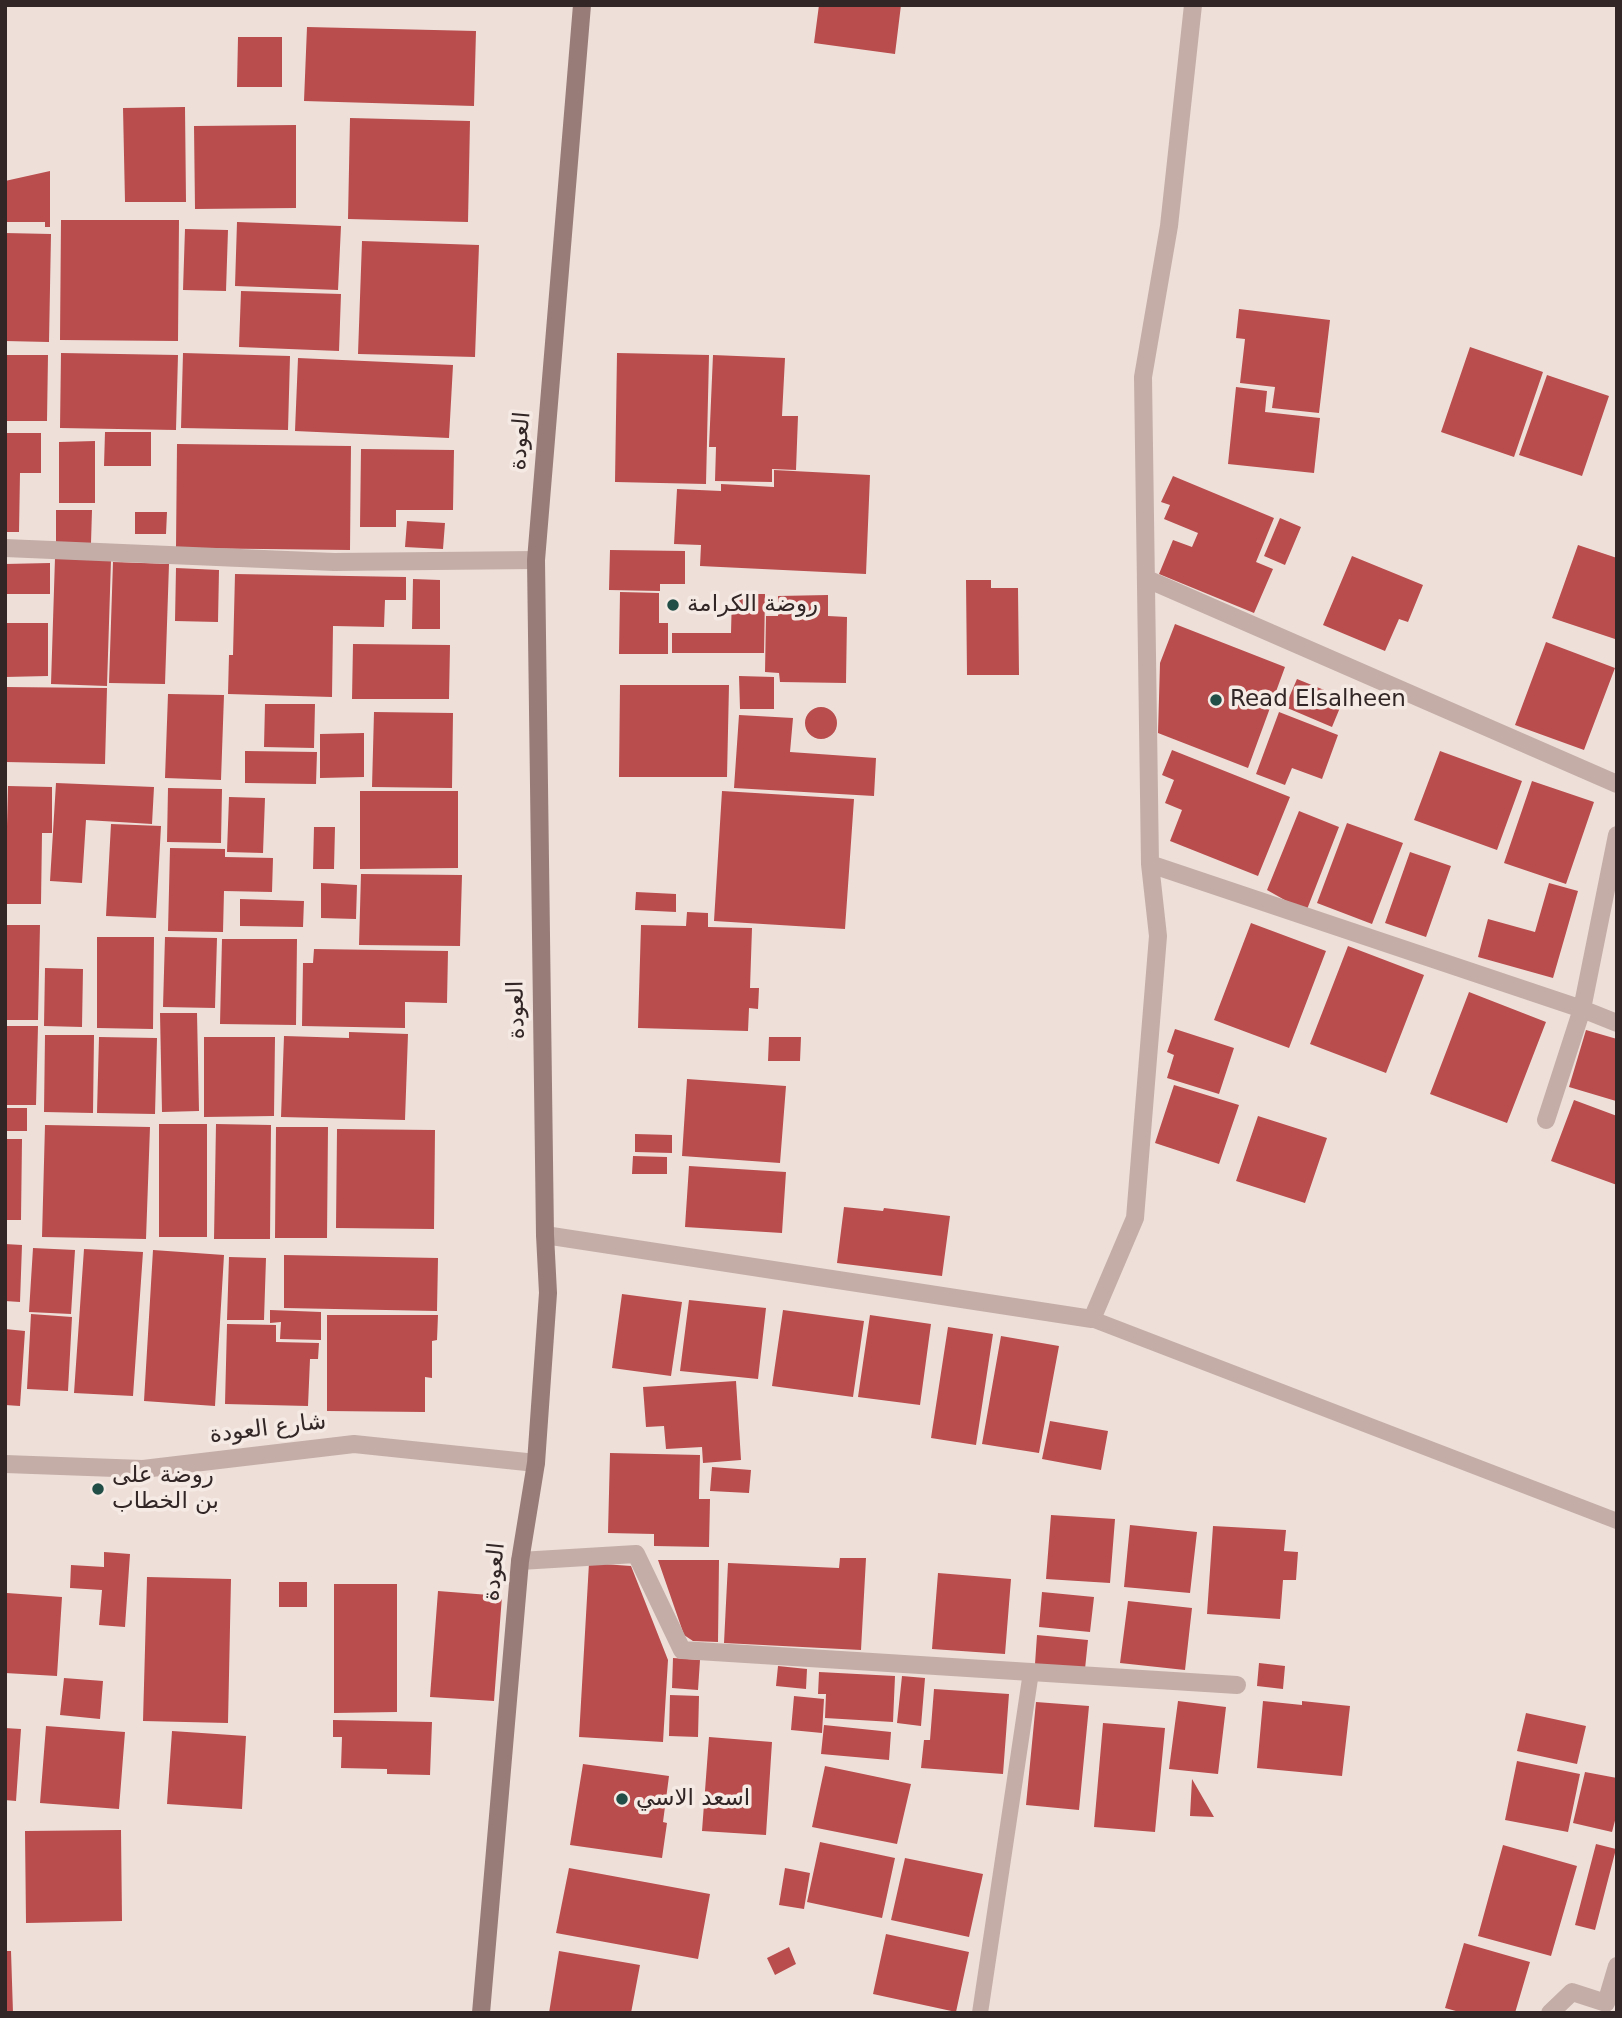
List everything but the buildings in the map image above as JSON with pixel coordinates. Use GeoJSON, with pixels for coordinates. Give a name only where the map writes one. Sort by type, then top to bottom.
{"type":"FeatureCollection","features":[{"type":"Feature","properties":{"kind":"main road","name":"العودة"},"geometry":{"type":"LineString","coordinates":[[481,2013],[520,1561],[536,1464],[548,1293],[536,560],[582,5]]}},
{"type":"Feature","properties":{"kind":"street"},"geometry":{"type":"LineString","coordinates":[[545,1235],[1091,1319],[1135,1218],[1158,936],[1150,864],[1143,377],[1169,226],[1193,5]]}},
{"type":"Feature","properties":{"kind":"street"},"geometry":{"type":"LineString","coordinates":[[5,548],[334,562],[536,560]]}},
{"type":"Feature","properties":{"kind":"street"},"geometry":{"type":"LineString","coordinates":[[1147,579],[1617,784]]}},
{"type":"Feature","properties":{"kind":"street"},"geometry":{"type":"LineString","coordinates":[[1546,1120],[1582,1009],[1617,835]]}},
{"type":"Feature","properties":{"kind":"street"},"geometry":{"type":"LineString","coordinates":[[1150,864],[1617,1023]]}},
{"type":"Feature","properties":{"kind":"street","name":"شارع العودة"},"geometry":{"type":"LineString","coordinates":[[5,1464],[143,1469],[354,1444],[536,1464]]}},
{"type":"Feature","properties":{"kind":"street"},"geometry":{"type":"LineString","coordinates":[[520,1561],[636,1554],[682,1650],[1237,1685]]}},
{"type":"Feature","properties":{"kind":"street"},"geometry":{"type":"LineString","coordinates":[[1550,2013],[1572,1992],[1611,2005],[1617,1966]]}},
{"type":"Feature","properties":{"kind":"lane"},"geometry":{"type":"LineString","coordinates":[[1091,1319],[1617,1521]]}},
{"type":"Feature","properties":{"kind":"lane"},"geometry":{"type":"LineString","coordinates":[[981,2013],[1031,1672]]}},
{"type":"Feature","properties":{"kind":"place","name":"روضة الكرامة"},"geometry":{"type":"Point","coordinates":[673,605]}},
{"type":"Feature","properties":{"kind":"place","name":"Read Elsalheen"},"geometry":{"type":"Point","coordinates":[1216,700]}},
{"type":"Feature","properties":{"kind":"place","name":"روضة على بن الخطاب"},"geometry":{"type":"Point","coordinates":[98,1489]}},
{"type":"Feature","properties":{"kind":"place","name":"اسعد الاسي"},"geometry":{"type":"Point","coordinates":[622,1799]}}]}
